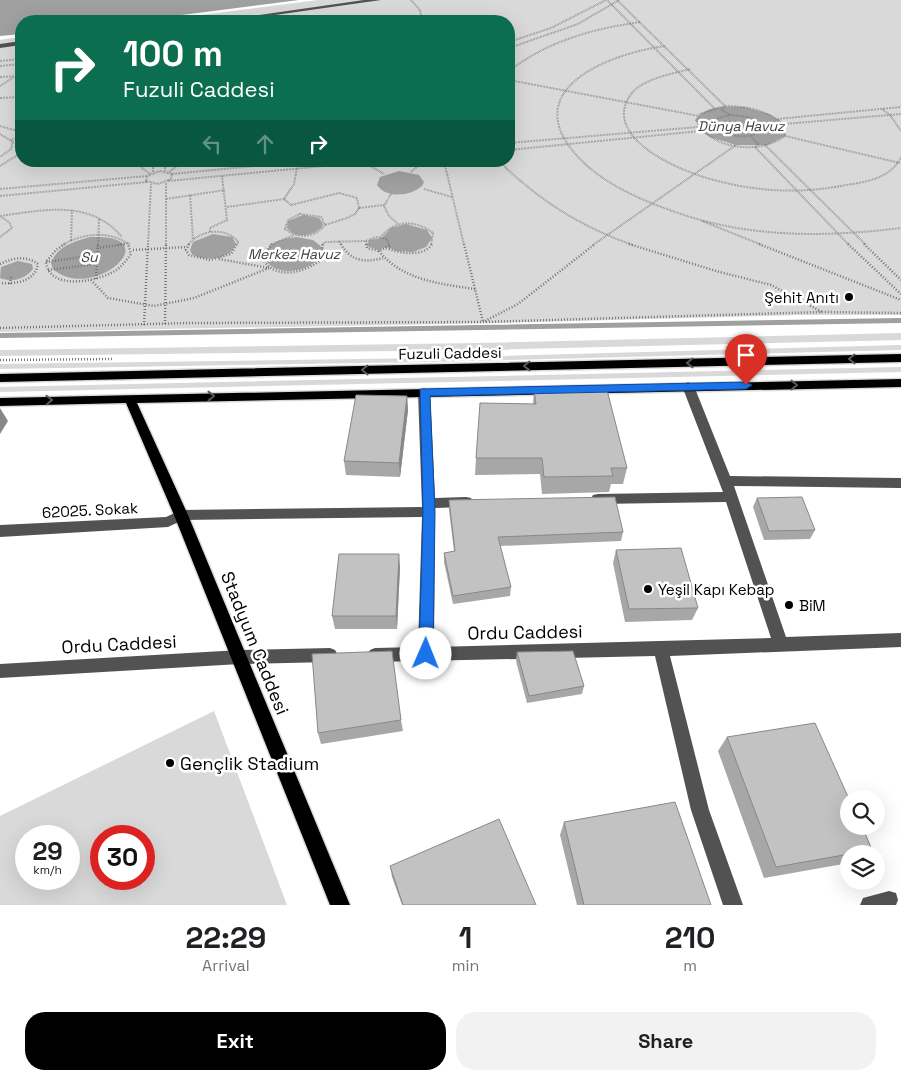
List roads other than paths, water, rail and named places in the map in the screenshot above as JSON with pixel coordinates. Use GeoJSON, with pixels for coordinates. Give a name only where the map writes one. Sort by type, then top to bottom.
{"type":"FeatureCollection","features":[{"type":"Feature","properties":{"kind":"main road","name":"Fuzuli Caddesi"},"geometry":{"type":"LineString","coordinates":[[0,378],[901,358]]}},
{"type":"Feature","properties":{"kind":"main road"},"geometry":{"type":"LineString","coordinates":[[0,402],[901,383]]}},
{"type":"Feature","properties":{"kind":"main road","name":"Stadyum Caddesi"},"geometry":{"type":"LineString","coordinates":[[129,398],[181,515],[340,905]]}},
{"type":"Feature","properties":{"kind":"street"},"geometry":{"type":"LineString","coordinates":[[265,15],[378,0]]}},
{"type":"Feature","properties":{"kind":"street"},"geometry":{"type":"LineString","coordinates":[[0,46],[15,44]]}},
{"type":"Feature","properties":{"kind":"street"},"geometry":{"type":"LineString","coordinates":[[688,386],[732,496],[782,646]]}},
{"type":"Feature","properties":{"kind":"street"},"geometry":{"type":"LineString","coordinates":[[424,392],[428,507],[426,654]]}},
{"type":"Feature","properties":{"kind":"street"},"geometry":{"type":"LineString","coordinates":[[726,480],[901,483]]}},
{"type":"Feature","properties":{"kind":"street"},"geometry":{"type":"LineString","coordinates":[[585,500],[732,496]]}},
{"type":"Feature","properties":{"kind":"street","name":"62025. Sokak"},"geometry":{"type":"LineString","coordinates":[[0,531],[168,522],[181,515],[428,507],[477,502]]}},
{"type":"Feature","properties":{"kind":"street","name":"Ordu Caddesi"},"geometry":{"type":"LineString","coordinates":[[0,671],[240,657],[782,646],[901,640]]}},
{"type":"Feature","properties":{"kind":"street"},"geometry":{"type":"LineString","coordinates":[[661,649],[700,810],[732,905]]}},
{"type":"Feature","properties":{"kind":"street"},"geometry":{"type":"LineString","coordinates":[[870,905],[889,900]]}},
{"type":"Feature","properties":{"kind":"water"},"geometry":{"type":"Polygon","coordinates":[[[0,0],[299,0],[182,15],[15,15],[15,35],[0,36],[0,0]]]}},
{"type":"Feature","properties":{"kind":"water","name":"Dünya Havuz"},"geometry":{"type":"Polygon","coordinates":[[[744,107],[769,114],[784,124],[785,136],[767,145],[736,145],[710,137],[701,131],[696,120],[705,111],[711,109],[744,107]]]}},
{"type":"Feature","properties":{"kind":"water"},"geometry":{"type":"Polygon","coordinates":[[[399,171],[419,175],[424,182],[422,186],[405,194],[392,194],[377,185],[380,177],[399,171]]]}},
{"type":"Feature","properties":{"kind":"water"},"geometry":{"type":"Polygon","coordinates":[[[303,215],[319,218],[323,224],[322,227],[304,235],[295,234],[287,228],[288,221],[303,215]]]}},
{"type":"Feature","properties":{"kind":"water"},"geometry":{"type":"Polygon","coordinates":[[[406,224],[427,230],[432,238],[426,247],[413,252],[397,251],[387,247],[378,250],[367,246],[369,240],[382,238],[391,228],[406,224]]]}},
{"type":"Feature","properties":{"kind":"water"},"geometry":{"type":"Polygon","coordinates":[[[213,234],[232,237],[236,244],[228,253],[217,258],[197,257],[192,254],[190,250],[193,242],[213,234]]]}},
{"type":"Feature","properties":{"kind":"water","name":"Su"},"geometry":{"type":"Polygon","coordinates":[[[91,237],[114,239],[124,246],[124,255],[117,265],[103,273],[87,278],[69,278],[53,269],[51,263],[62,248],[91,237]]]}},
{"type":"Feature","properties":{"kind":"water","name":"Merkez Havuz"},"geometry":{"type":"Polygon","coordinates":[[[296,237],[313,240],[323,248],[323,253],[318,260],[302,269],[293,271],[284,271],[268,264],[264,256],[269,247],[281,240],[296,237]]]}},
{"type":"Feature","properties":{"kind":"water"},"geometry":{"type":"Polygon","coordinates":[[[18,261],[32,264],[33,269],[18,279],[0,278],[1,267],[18,261]]]}},
{"type":"Feature","properties":{"kind":"water"},"geometry":{"type":"Polygon","coordinates":[[[901,318],[901,323],[0,338],[0,333],[901,318]]]}},
{"type":"Feature","properties":{"kind":"place","name":"Şehit Anıtı"},"geometry":{"type":"Point","coordinates":[849,297]}},
{"type":"Feature","properties":{"kind":"place","name":"Yeşil Kapı Kebap"},"geometry":{"type":"Point","coordinates":[648,589]}},
{"type":"Feature","properties":{"kind":"place","name":"BiM"},"geometry":{"type":"Point","coordinates":[789,605]}},
{"type":"Feature","properties":{"kind":"place","name":"Gençlik Stadium"},"geometry":{"type":"Point","coordinates":[170,763]}}]}
